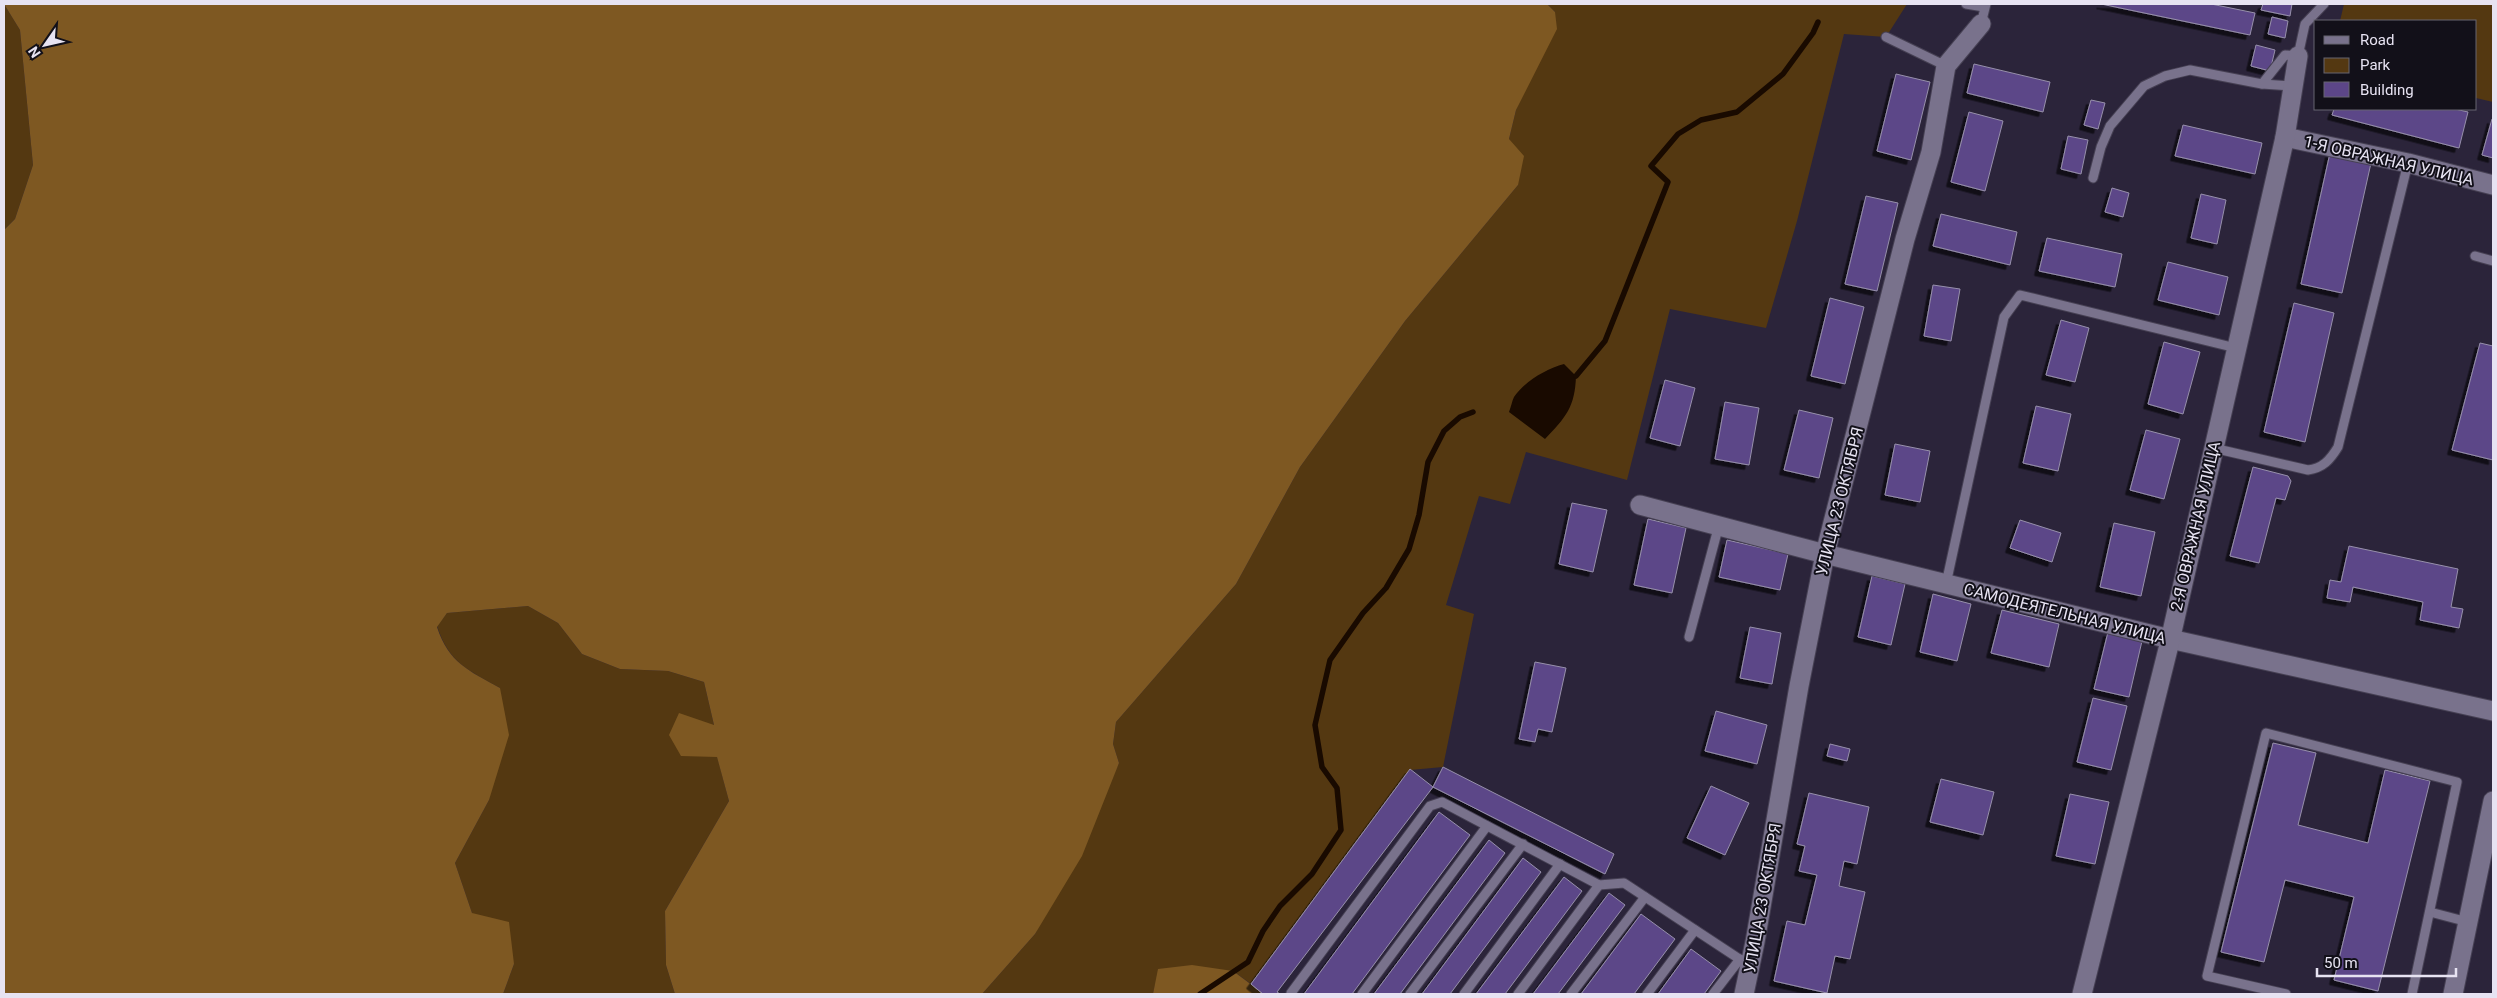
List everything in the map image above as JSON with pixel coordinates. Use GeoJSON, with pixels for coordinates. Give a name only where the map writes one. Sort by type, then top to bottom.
{"type":"FeatureCollection","features":[{"type":"Feature","properties":{"kind":"street","name":"УЛИЦА 23 ОКТЯБРЯ"},"geometry":{"type":"LineString","coordinates":[[1744,994],[1745,962],[1826,554],[1905,239],[1931,152],[1946,66],[1984,12]]}},
{"type":"Feature","properties":{"kind":"street","name":"2-Я ОВРАЖНАЯ УЛИЦА"},"geometry":{"type":"LineString","coordinates":[[2082,994],[2170,639],[2285,137],[2298,56]]}},
{"type":"Feature","properties":{"kind":"street","name":"1-Я ОВРАЖНАЯ УЛИЦА"},"geometry":{"type":"LineString","coordinates":[[2285,137],[2408,163],[2493,185]]}},
{"type":"Feature","properties":{"kind":"street","name":"САМОДЕЯТЕЛЬНАЯ УЛИЦА"},"geometry":{"type":"LineString","coordinates":[[1640,504],[1826,554],[2170,639],[2493,711]]}},
{"type":"Feature","properties":{"kind":"street"},"geometry":{"type":"LineString","coordinates":[[2453,994],[2493,806]]}},
{"type":"Feature","properties":{"kind":"lane"},"geometry":{"type":"LineString","coordinates":[[1966,4],[1984,12]]}},
{"type":"Feature","properties":{"kind":"lane"},"geometry":{"type":"LineString","coordinates":[[2262,84],[2285,55],[2298,56],[2304,24],[2324,4]]}},
{"type":"Feature","properties":{"kind":"lane"},"geometry":{"type":"LineString","coordinates":[[1886,37],[1946,66]]}},
{"type":"Feature","properties":{"kind":"lane"},"geometry":{"type":"LineString","coordinates":[[2093,178],[2110,126],[2144,86],[2165,76],[2190,70],[2262,84],[2293,86]]}},
{"type":"Feature","properties":{"kind":"lane"},"geometry":{"type":"LineString","coordinates":[[2213,448],[2308,470],[2318,469],[2331,458],[2338,447],[2408,163]]}},
{"type":"Feature","properties":{"kind":"lane"},"geometry":{"type":"LineString","coordinates":[[2475,256],[2493,262]]}},
{"type":"Feature","properties":{"kind":"lane"},"geometry":{"type":"LineString","coordinates":[[1946,584],[2004,317],[2020,296],[2236,348]]}},
{"type":"Feature","properties":{"kind":"lane"},"geometry":{"type":"LineString","coordinates":[[1689,637],[1719,526]]}},
{"type":"Feature","properties":{"kind":"lane"},"geometry":{"type":"LineString","coordinates":[[2286,994],[2207,976],[2266,733],[2456,782],[2412,994]]}},
{"type":"Feature","properties":{"kind":"lane"},"geometry":{"type":"LineString","coordinates":[[1291,993],[1430,806],[1442,802],[1599,885],[1624,883],[1745,962],[1713,994]]}},
{"type":"Feature","properties":{"kind":"lane"},"geometry":{"type":"LineString","coordinates":[[1362,994],[1487,826]]}},
{"type":"Feature","properties":{"kind":"lane"},"geometry":{"type":"LineString","coordinates":[[1410,994],[1523,844]]}},
{"type":"Feature","properties":{"kind":"lane"},"geometry":{"type":"LineString","coordinates":[[1464,994],[1560,864]]}},
{"type":"Feature","properties":{"kind":"lane"},"geometry":{"type":"LineString","coordinates":[[1518,994],[1599,885]]}},
{"type":"Feature","properties":{"kind":"lane"},"geometry":{"type":"LineString","coordinates":[[1571,994],[1645,897]]}},
{"type":"Feature","properties":{"kind":"lane"},"geometry":{"type":"LineString","coordinates":[[2430,912],[2468,922]]}},
{"type":"Feature","properties":{"kind":"lane"},"geometry":{"type":"LineString","coordinates":[[1647,994],[1695,930]]}},
{"type":"Feature","properties":{"kind":"green space"},"geometry":{"type":"Polygon","coordinates":[[[4,4],[20,30],[33,165],[15,219],[4,230],[4,4]]]}},
{"type":"Feature","properties":{"kind":"green space"},"geometry":{"type":"Polygon","coordinates":[[[1547,4],[1907,4],[1886,37],[1844,34],[1797,221],[1766,328],[1670,309],[1627,480],[1526,452],[1510,504],[1479,496],[1446,605],[1474,614],[1443,767],[1410,770],[1251,984],[1233,971],[1159,969],[1153,994],[982,994],[1035,934],[1119,763],[1113,744],[1116,722],[1236,584],[1300,467],[1405,321],[1518,185],[1509,139],[1516,110],[1555,12],[1547,4]]]}},
{"type":"Feature","properties":{"kind":"green space"},"geometry":{"type":"Polygon","coordinates":[[[2344,4],[2493,4],[2493,102],[2477,98],[2477,20],[2340,20],[2344,4]]]}},
{"type":"Feature","properties":{"kind":"green space"},"geometry":{"type":"Polygon","coordinates":[[[528,606],[558,623],[582,654],[620,669],[668,671],[704,682],[714,725],[681,756],[717,756],[729,801],[665,911],[666,965],[675,994],[503,994],[514,964],[472,913],[455,863],[489,800],[500,688],[461,664],[447,649],[437,626],[447,613],[528,606]]]}},
{"type":"Feature","properties":{"kind":"shaded area"},"geometry":{"type":"Polygon","coordinates":[[[4,4],[1547,4],[1555,12],[1557,29],[1516,110],[1509,139],[1524,156],[1518,185],[1405,321],[1300,467],[1236,584],[1116,722],[1113,744],[1119,763],[1082,856],[1035,934],[982,994],[675,994],[666,965],[665,911],[729,801],[717,757],[681,756],[669,735],[679,713],[714,725],[704,682],[668,671],[620,669],[582,654],[558,623],[528,606],[447,613],[437,627],[447,649],[461,664],[500,688],[509,735],[489,800],[455,863],[472,913],[509,922],[514,964],[503,994],[4,994],[4,230],[15,219],[33,165],[20,30],[4,4]]]}},
{"type":"Feature","properties":{"kind":"shaded area"},"geometry":{"type":"Polygon","coordinates":[[[1564,364],[1576,376],[1574,396],[1564,418],[1545,439],[1509,412],[1514,397],[1524,386],[1543,372],[1564,364]]]}},
{"type":"Feature","properties":{"kind":"shaded area"},"geometry":{"type":"Polygon","coordinates":[[[1192,965],[1233,971],[1264,994],[1153,994],[1158,969],[1192,965]]]}},
{"type":"Feature","properties":{"kind":"building"},"geometry":{"type":"Polygon","coordinates":[[[2101,4],[2211,4],[2255,13],[2250,35],[2101,4]]]}},
{"type":"Feature","properties":{"kind":"building"},"geometry":{"type":"Polygon","coordinates":[[[2263,4],[2292,4],[2290,16],[2261,10],[2263,4]]]}},
{"type":"Feature","properties":{"kind":"building"},"geometry":{"type":"Polygon","coordinates":[[[2272,17],[2288,21],[2285,38],[2268,34],[2272,17]]]}},
{"type":"Feature","properties":{"kind":"building"},"geometry":{"type":"Polygon","coordinates":[[[2256,45],[2275,50],[2270,71],[2251,66],[2256,45]]]}},
{"type":"Feature","properties":{"kind":"building"},"geometry":{"type":"Polygon","coordinates":[[[1974,64],[2050,82],[2043,112],[1967,93],[1974,64]]]}},
{"type":"Feature","properties":{"kind":"building"},"geometry":{"type":"Polygon","coordinates":[[[1896,74],[1930,82],[1911,160],[1877,151],[1896,74]]]}},
{"type":"Feature","properties":{"kind":"building"},"geometry":{"type":"Polygon","coordinates":[[[2091,100],[2105,103],[2098,129],[2084,125],[2091,100]]]}},
{"type":"Feature","properties":{"kind":"building"},"geometry":{"type":"Polygon","coordinates":[[[2334,110],[2459,110],[2468,112],[2459,148],[2332,115],[2334,110]]]}},
{"type":"Feature","properties":{"kind":"building"},"geometry":{"type":"Polygon","coordinates":[[[1969,112],[2003,121],[1985,191],[1951,182],[1969,112]]]}},
{"type":"Feature","properties":{"kind":"building"},"geometry":{"type":"Polygon","coordinates":[[[2493,119],[2493,158],[2482,155],[2493,119]]]}},
{"type":"Feature","properties":{"kind":"building"},"geometry":{"type":"Polygon","coordinates":[[[2183,125],[2262,143],[2255,174],[2175,156],[2183,125]]]}},
{"type":"Feature","properties":{"kind":"building"},"geometry":{"type":"Polygon","coordinates":[[[2068,136],[2088,140],[2081,174],[2061,169],[2068,136]]]}},
{"type":"Feature","properties":{"kind":"building"},"geometry":{"type":"Polygon","coordinates":[[[2330,153],[2371,163],[2342,293],[2301,284],[2330,153]]]}},
{"type":"Feature","properties":{"kind":"building"},"geometry":{"type":"Polygon","coordinates":[[[2112,188],[2129,193],[2123,217],[2105,212],[2112,188]]]}},
{"type":"Feature","properties":{"kind":"building"},"geometry":{"type":"Polygon","coordinates":[[[2201,194],[2226,200],[2217,244],[2191,238],[2201,194]]]}},
{"type":"Feature","properties":{"kind":"building"},"geometry":{"type":"Polygon","coordinates":[[[1866,196],[1898,203],[1877,291],[1845,284],[1866,196]]]}},
{"type":"Feature","properties":{"kind":"building"},"geometry":{"type":"Polygon","coordinates":[[[1941,214],[2017,232],[2010,265],[1933,246],[1941,214]]]}},
{"type":"Feature","properties":{"kind":"building"},"geometry":{"type":"Polygon","coordinates":[[[2047,238],[2122,254],[2115,287],[2039,271],[2047,238]]]}},
{"type":"Feature","properties":{"kind":"building"},"geometry":{"type":"Polygon","coordinates":[[[2168,262],[2228,277],[2219,315],[2158,300],[2168,262]]]}},
{"type":"Feature","properties":{"kind":"building"},"geometry":{"type":"Polygon","coordinates":[[[1933,285],[1960,289],[1951,341],[1924,336],[1933,285]]]}},
{"type":"Feature","properties":{"kind":"building"},"geometry":{"type":"Polygon","coordinates":[[[1830,298],[1864,307],[1845,384],[1811,376],[1830,298]]]}},
{"type":"Feature","properties":{"kind":"building"},"geometry":{"type":"Polygon","coordinates":[[[2294,303],[2334,313],[2305,442],[2264,432],[2294,303]]]}},
{"type":"Feature","properties":{"kind":"building"},"geometry":{"type":"Polygon","coordinates":[[[2061,320],[2089,328],[2075,382],[2046,375],[2061,320]]]}},
{"type":"Feature","properties":{"kind":"building"},"geometry":{"type":"Polygon","coordinates":[[[2164,342],[2200,352],[2183,414],[2148,404],[2164,342]]]}},
{"type":"Feature","properties":{"kind":"building"},"geometry":{"type":"Polygon","coordinates":[[[2480,343],[2493,346],[2493,460],[2452,450],[2480,343]]]}},
{"type":"Feature","properties":{"kind":"building"},"geometry":{"type":"Polygon","coordinates":[[[1665,380],[1695,388],[1680,446],[1650,438],[1665,380]]]}},
{"type":"Feature","properties":{"kind":"building"},"geometry":{"type":"Polygon","coordinates":[[[1725,402],[1759,408],[1749,465],[1715,459],[1725,402]]]}},
{"type":"Feature","properties":{"kind":"building"},"geometry":{"type":"Polygon","coordinates":[[[2036,406],[2071,414],[2058,471],[2023,463],[2036,406]]]}},
{"type":"Feature","properties":{"kind":"building"},"geometry":{"type":"Polygon","coordinates":[[[1799,410],[1833,418],[1819,478],[1784,470],[1799,410]]]}},
{"type":"Feature","properties":{"kind":"building"},"geometry":{"type":"Polygon","coordinates":[[[2146,430],[2180,439],[2164,499],[2130,490],[2146,430]]]}},
{"type":"Feature","properties":{"kind":"building"},"geometry":{"type":"Polygon","coordinates":[[[1895,444],[1930,451],[1920,502],[1885,495],[1895,444]]]}},
{"type":"Feature","properties":{"kind":"building"},"geometry":{"type":"Polygon","coordinates":[[[2253,467],[2288,476],[2291,481],[2285,500],[2276,498],[2259,563],[2230,556],[2253,467]]]}},
{"type":"Feature","properties":{"kind":"building"},"geometry":{"type":"Polygon","coordinates":[[[1572,503],[1607,510],[1593,572],[1559,564],[1572,503]]]}},
{"type":"Feature","properties":{"kind":"building"},"geometry":{"type":"Polygon","coordinates":[[[1648,519],[1686,528],[1672,593],[1634,585],[1648,519]]]}},
{"type":"Feature","properties":{"kind":"building"},"geometry":{"type":"Polygon","coordinates":[[[2020,520],[2061,533],[2052,562],[2010,548],[2020,520]]]}},
{"type":"Feature","properties":{"kind":"building"},"geometry":{"type":"Polygon","coordinates":[[[2114,523],[2155,532],[2141,596],[2100,587],[2114,523]]]}},
{"type":"Feature","properties":{"kind":"building"},"geometry":{"type":"Polygon","coordinates":[[[1727,540],[1788,554],[1780,590],[1719,577],[1727,540]]]}},
{"type":"Feature","properties":{"kind":"building"},"geometry":{"type":"Polygon","coordinates":[[[2349,546],[2458,569],[2451,607],[2463,609],[2459,628],[2420,620],[2423,602],[2353,587],[2350,602],[2327,598],[2330,580],[2341,582],[2349,546]]]}},
{"type":"Feature","properties":{"kind":"building"},"geometry":{"type":"Polygon","coordinates":[[[1872,576],[1905,584],[1891,645],[1858,637],[1872,576]]]}},
{"type":"Feature","properties":{"kind":"building"},"geometry":{"type":"Polygon","coordinates":[[[1933,594],[1971,604],[1957,661],[1920,652],[1933,594]]]}},
{"type":"Feature","properties":{"kind":"building"},"geometry":{"type":"Polygon","coordinates":[[[2002,610],[2059,624],[2049,667],[1991,653],[2002,610]]]}},
{"type":"Feature","properties":{"kind":"building"},"geometry":{"type":"Polygon","coordinates":[[[1750,627],[1781,633],[1772,684],[1740,678],[1750,627]]]}},
{"type":"Feature","properties":{"kind":"building"},"geometry":{"type":"Polygon","coordinates":[[[2108,632],[2142,641],[2129,697],[2094,689],[2108,632]]]}},
{"type":"Feature","properties":{"kind":"building"},"geometry":{"type":"Polygon","coordinates":[[[1535,662],[1566,668],[1552,732],[1538,729],[1535,742],[1519,739],[1535,662]]]}},
{"type":"Feature","properties":{"kind":"building"},"geometry":{"type":"Polygon","coordinates":[[[2093,698],[2127,706],[2111,770],[2077,762],[2093,698]]]}},
{"type":"Feature","properties":{"kind":"building"},"geometry":{"type":"Polygon","coordinates":[[[1716,711],[1767,725],[1757,764],[1705,751],[1716,711]]]}},
{"type":"Feature","properties":{"kind":"building"},"geometry":{"type":"Polygon","coordinates":[[[2273,743],[2316,753],[2298,825],[2368,843],[2385,770],[2430,781],[2378,991],[2334,980],[2354,897],[2285,880],[2264,962],[2221,952],[2273,743]]]}},
{"type":"Feature","properties":{"kind":"building"},"geometry":{"type":"Polygon","coordinates":[[[1830,744],[1850,749],[1847,761],[1827,756],[1830,744]]]}},
{"type":"Feature","properties":{"kind":"building"},"geometry":{"type":"Polygon","coordinates":[[[1443,767],[1614,854],[1605,874],[1433,787],[1443,767]]]}},
{"type":"Feature","properties":{"kind":"building"},"geometry":{"type":"Polygon","coordinates":[[[1410,769],[1433,787],[1277,992],[1280,994],[1263,994],[1251,984],[1410,769]]]}},
{"type":"Feature","properties":{"kind":"building"},"geometry":{"type":"Polygon","coordinates":[[[1941,779],[1994,792],[1983,835],[1930,822],[1941,779]]]}},
{"type":"Feature","properties":{"kind":"building"},"geometry":{"type":"Polygon","coordinates":[[[1711,786],[1749,803],[1725,855],[1687,838],[1711,786]]]}},
{"type":"Feature","properties":{"kind":"building"},"geometry":{"type":"Polygon","coordinates":[[[1809,793],[1869,807],[1857,864],[1844,861],[1839,886],[1865,892],[1850,959],[1835,956],[1827,993],[1774,981],[1787,921],[1805,925],[1817,875],[1799,871],[1805,846],[1797,844],[1809,793]]]}},
{"type":"Feature","properties":{"kind":"building"},"geometry":{"type":"Polygon","coordinates":[[[2070,794],[2109,802],[2095,864],[2056,856],[2070,794]]]}},
{"type":"Feature","properties":{"kind":"building"},"geometry":{"type":"Polygon","coordinates":[[[1439,812],[1470,835],[1352,994],[1304,994],[1439,812]]]}},
{"type":"Feature","properties":{"kind":"building"},"geometry":{"type":"Polygon","coordinates":[[[1489,840],[1505,853],[1400,994],[1374,994],[1489,840]]]}},
{"type":"Feature","properties":{"kind":"building"},"geometry":{"type":"Polygon","coordinates":[[[1523,858],[1541,872],[1450,994],[1422,994],[1523,858]]]}},
{"type":"Feature","properties":{"kind":"building"},"geometry":{"type":"Polygon","coordinates":[[[1564,877],[1582,891],[1505,994],[1476,994],[1564,877]]]}},
{"type":"Feature","properties":{"kind":"building"},"geometry":{"type":"Polygon","coordinates":[[[1609,893],[1625,905],[1558,994],[1533,994],[1609,893]]]}},
{"type":"Feature","properties":{"kind":"building"},"geometry":{"type":"Polygon","coordinates":[[[1641,914],[1675,939],[1634,994],[1581,994],[1641,914]]]}},
{"type":"Feature","properties":{"kind":"building"},"geometry":{"type":"Polygon","coordinates":[[[1691,949],[1721,971],[1704,994],[1658,994],[1691,949]]]}},
{"type":"Feature","properties":{"kind":"waterway"},"geometry":{"type":"LineString","coordinates":[[1576,376],[1605,341],[1668,182],[1651,166],[1678,134],[1701,120],[1737,112],[1783,74],[1813,33],[1818,22]]}},
{"type":"Feature","properties":{"kind":"waterway"},"geometry":{"type":"LineString","coordinates":[[1200,994],[1248,962],[1263,931],[1280,906],[1312,874],[1341,830],[1337,788],[1322,767],[1315,725],[1330,660],[1363,613],[1386,588],[1409,549],[1419,515],[1428,462],[1444,431],[1460,417],[1473,412]]}}]}
